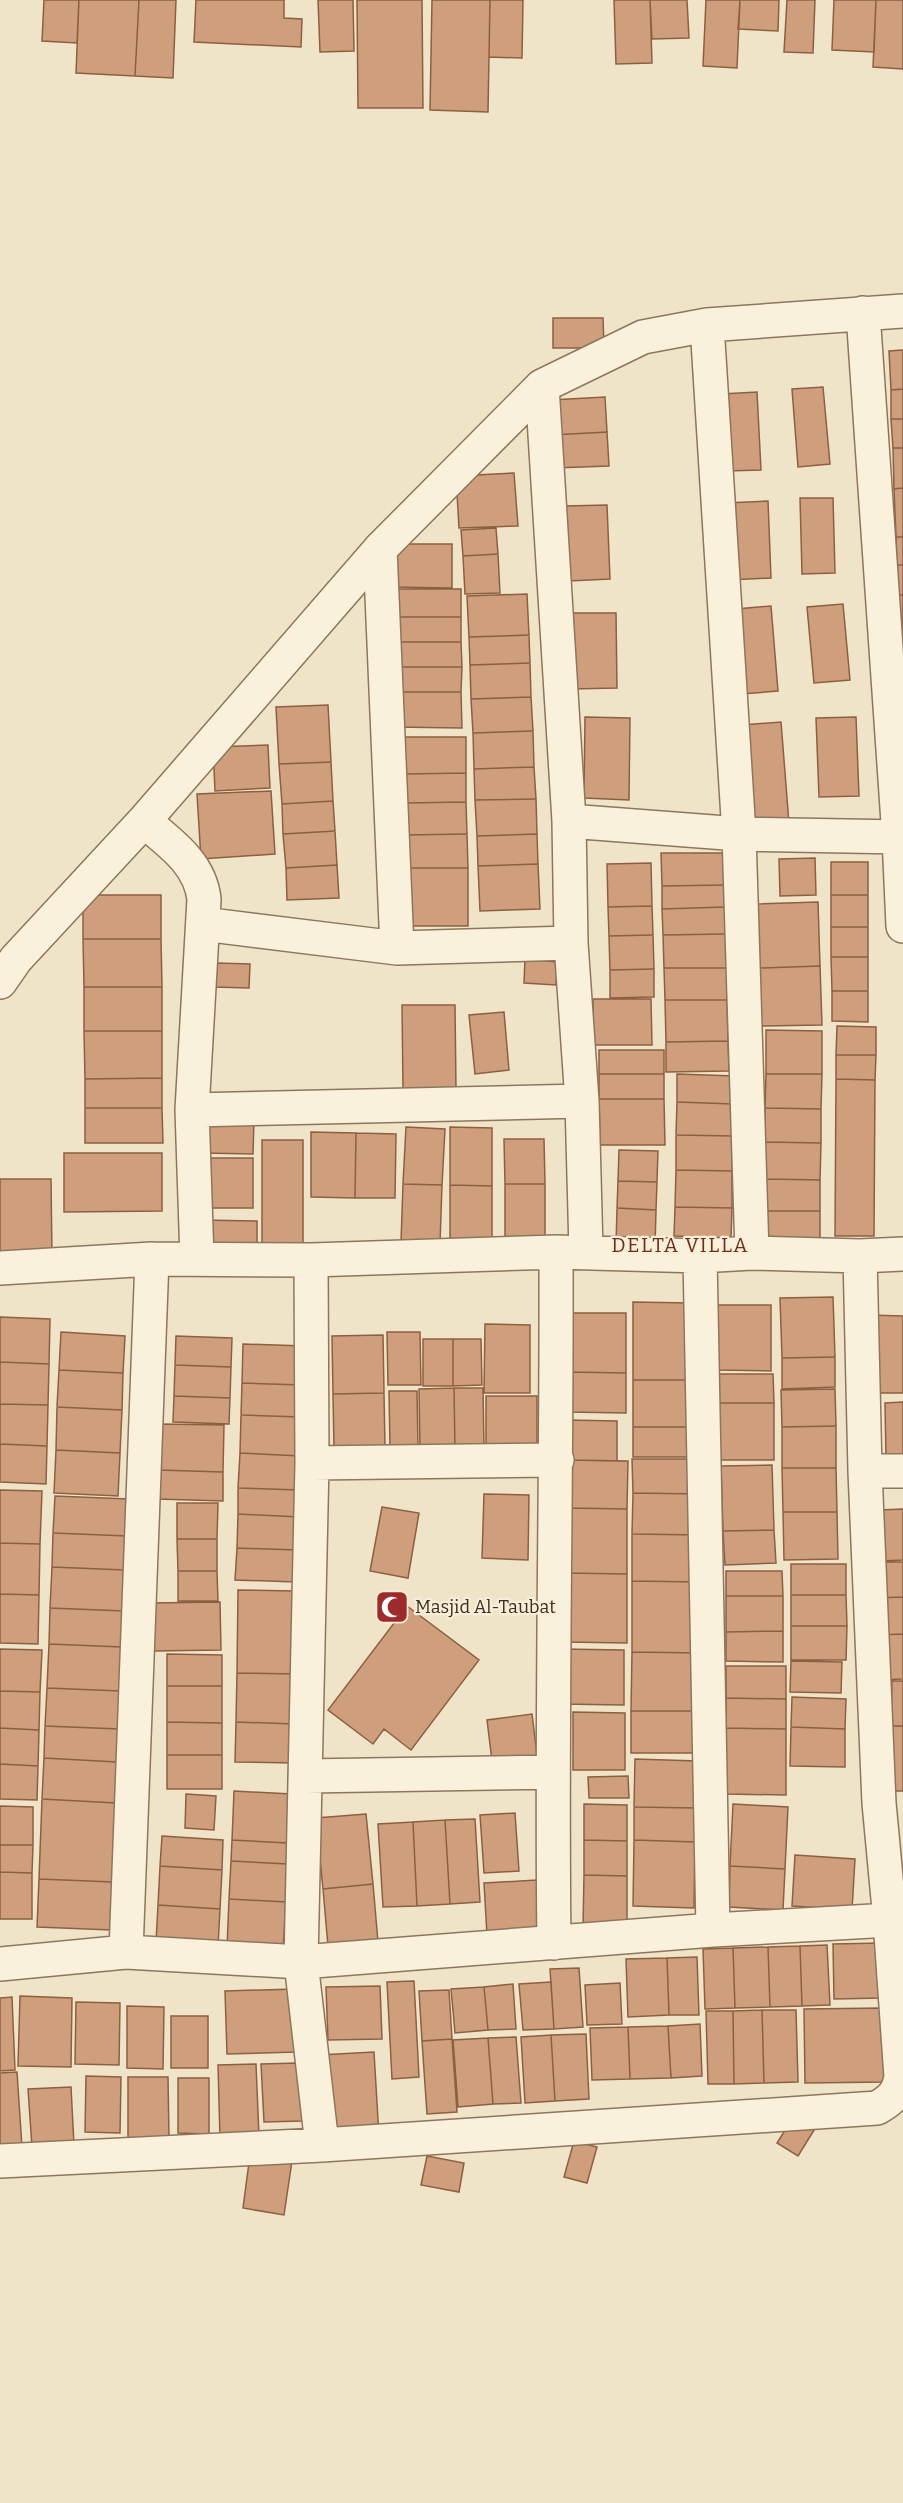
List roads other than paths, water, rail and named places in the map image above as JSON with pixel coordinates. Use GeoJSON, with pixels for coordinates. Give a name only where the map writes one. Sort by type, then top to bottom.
{"type":"FeatureCollection","features":[{"type":"Feature","properties":{"kind":"street"},"geometry":{"type":"LineString","coordinates":[[0,982],[16,959],[144,821],[380,549],[542,386],[643,337],[707,325],[903,311]]}},
{"type":"Feature","properties":{"kind":"street"},"geometry":{"type":"LineString","coordinates":[[863,313],[901,837],[903,926]]}},
{"type":"Feature","properties":{"kind":"street"},"geometry":{"type":"LineString","coordinates":[[707,325],[738,834],[752,1253]]}},
{"type":"Feature","properties":{"kind":"street"},"geometry":{"type":"LineString","coordinates":[[542,386],[569,821],[571,943],[582,1101],[557,1460],[552,1772],[554,1943]]}},
{"type":"Feature","properties":{"kind":"street"},"geometry":{"type":"LineString","coordinates":[[380,549],[398,948]]}},
{"type":"Feature","properties":{"kind":"street"},"geometry":{"type":"LineString","coordinates":[[144,821],[179,851],[202,882],[203,924],[192,1110],[197,1259]]}},
{"type":"Feature","properties":{"kind":"street"},"geometry":{"type":"LineString","coordinates":[[569,821],[738,834],[901,837]]}},
{"type":"Feature","properties":{"kind":"street"},"geometry":{"type":"LineString","coordinates":[[203,924],[398,948],[571,943]]}},
{"type":"Feature","properties":{"kind":"street"},"geometry":{"type":"LineString","coordinates":[[192,1110],[582,1101]]}},
{"type":"Feature","properties":{"kind":"street"},"geometry":{"type":"LineString","coordinates":[[0,1268],[152,1259],[311,1260],[571,1252],[700,1256],[752,1253],[860,1256],[903,1254]]}},
{"type":"Feature","properties":{"kind":"street"},"geometry":{"type":"LineString","coordinates":[[700,1256],[713,1930]]}},
{"type":"Feature","properties":{"kind":"street"},"geometry":{"type":"LineString","coordinates":[[0,2161],[322,2145],[877,2108],[892,2099],[899,2090],[901,2078],[890,1920],[891,1802],[865,1471],[860,1256]]}},
{"type":"Feature","properties":{"kind":"street"},"geometry":{"type":"LineString","coordinates":[[126,1952],[152,1259]]}},
{"type":"Feature","properties":{"kind":"street"},"geometry":{"type":"LineString","coordinates":[[311,1260],[312,1463],[301,1962],[322,2145]]}},
{"type":"Feature","properties":{"kind":"street"},"geometry":{"type":"LineString","coordinates":[[312,1463],[557,1460]]}},
{"type":"Feature","properties":{"kind":"street"},"geometry":{"type":"LineString","coordinates":[[865,1471],[903,1471]]}},
{"type":"Feature","properties":{"kind":"street"},"geometry":{"type":"LineString","coordinates":[[306,1776],[552,1772]]}},
{"type":"Feature","properties":{"kind":"street"},"geometry":{"type":"LineString","coordinates":[[0,1964],[126,1952],[301,1962],[713,1930],[890,1920]]}},
{"type":"Feature","properties":{"kind":"place","name":"Masjid Al-Taubat"},"geometry":{"type":"Point","coordinates":[392,1607]}},
{"type":"Feature","properties":{"kind":"district","name":"DELTA VILLA"},"geometry":{"type":"Point","coordinates":[680,1245]}}]}
